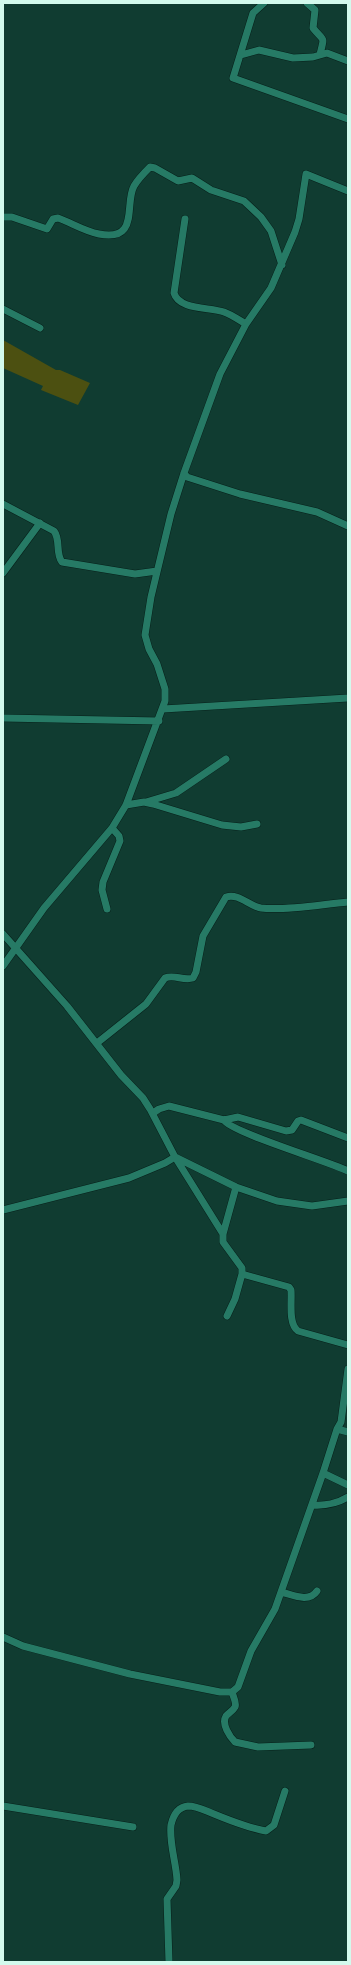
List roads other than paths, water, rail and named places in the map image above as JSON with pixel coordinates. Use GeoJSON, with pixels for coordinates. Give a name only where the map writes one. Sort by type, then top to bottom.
{"type":"FeatureCollection","features":[{"type":"Feature","properties":{"kind":"street"},"geometry":{"type":"LineString","coordinates":[[264,3],[253,14],[233,78],[235,80],[348,119]]}},
{"type":"Feature","properties":{"kind":"street"},"geometry":{"type":"LineString","coordinates":[[307,3],[314,10],[313,28],[322,36],[323,39],[320,54]]}},
{"type":"Feature","properties":{"kind":"street"},"geometry":{"type":"LineString","coordinates":[[241,54],[259,50],[293,58],[320,54],[332,54],[348,61]]}},
{"type":"Feature","properties":{"kind":"street"},"geometry":{"type":"LineString","coordinates":[[3,217],[12,217],[47,229],[54,219],[58,218],[99,234],[118,233],[124,230],[130,217],[134,187],[150,167],[155,168],[178,181],[192,178],[211,190],[244,201],[261,217],[271,231],[282,265]]}},
{"type":"Feature","properties":{"kind":"street"},"geometry":{"type":"LineString","coordinates":[[3,966],[44,908],[112,828],[126,805],[163,709],[165,689],[145,635],[157,571],[184,473],[220,374],[246,324],[271,288],[282,265],[299,219],[306,174],[348,191]]}},
{"type":"Feature","properties":{"kind":"street"},"geometry":{"type":"LineString","coordinates":[[186,219],[174,292],[176,297],[185,304],[224,312],[246,324]]}},
{"type":"Feature","properties":{"kind":"street"},"geometry":{"type":"LineString","coordinates":[[3,310],[40,328]]}},
{"type":"Feature","properties":{"kind":"street"},"geometry":{"type":"LineString","coordinates":[[184,473],[187,477],[240,494],[317,512],[348,526]]}},
{"type":"Feature","properties":{"kind":"street"},"geometry":{"type":"LineString","coordinates":[[3,504],[40,522],[56,534],[59,557],[62,562],[135,574],[157,571]]}},
{"type":"Feature","properties":{"kind":"street"},"geometry":{"type":"LineString","coordinates":[[3,574],[40,522]]}},
{"type":"Feature","properties":{"kind":"street"},"geometry":{"type":"LineString","coordinates":[[163,709],[348,698]]}},
{"type":"Feature","properties":{"kind":"street"},"geometry":{"type":"LineString","coordinates":[[3,718],[159,721]]}},
{"type":"Feature","properties":{"kind":"street"},"geometry":{"type":"LineString","coordinates":[[126,805],[176,794],[226,759]]}},
{"type":"Feature","properties":{"kind":"street"},"geometry":{"type":"LineString","coordinates":[[144,802],[222,825],[241,826],[257,824]]}},
{"type":"Feature","properties":{"kind":"street"},"geometry":{"type":"LineString","coordinates":[[107,909],[102,890],[103,882],[120,841],[119,836],[112,828]]}},
{"type":"Feature","properties":{"kind":"street"},"geometry":{"type":"LineString","coordinates":[[97,1043],[146,1004],[165,978],[174,977],[187,980],[193,978],[196,972],[203,936],[226,897],[233,896],[252,906],[267,908],[348,902]]}},
{"type":"Feature","properties":{"kind":"street"},"geometry":{"type":"LineString","coordinates":[[3,934],[17,948],[97,1043],[153,1114],[175,1157],[223,1234]]}},
{"type":"Feature","properties":{"kind":"street"},"geometry":{"type":"LineString","coordinates":[[153,1114],[159,1109],[169,1106],[224,1120],[238,1117],[289,1131],[292,1130],[298,1121],[301,1120],[348,1138]]}},
{"type":"Feature","properties":{"kind":"street"},"geometry":{"type":"LineString","coordinates":[[224,1120],[227,1125],[246,1134],[348,1171]]}},
{"type":"Feature","properties":{"kind":"street"},"geometry":{"type":"LineString","coordinates":[[175,1157],[236,1187],[277,1201],[299,1205],[330,1205],[348,1201]]}},
{"type":"Feature","properties":{"kind":"street"},"geometry":{"type":"LineString","coordinates":[[3,1210],[129,1178],[165,1163],[175,1157]]}},
{"type":"Feature","properties":{"kind":"street"},"geometry":{"type":"LineString","coordinates":[[227,1316],[235,1299],[242,1274],[242,1268],[223,1242],[223,1234],[236,1187]]}},
{"type":"Feature","properties":{"kind":"street"},"geometry":{"type":"LineString","coordinates":[[242,1274],[289,1287],[291,1290],[292,1320],[294,1328],[298,1331],[348,1345]]}},
{"type":"Feature","properties":{"kind":"street"},"geometry":{"type":"LineString","coordinates":[[3,1637],[23,1646],[130,1674],[220,1692],[232,1692],[240,1683],[251,1651],[275,1609],[337,1429],[341,1422],[348,1369]]}},
{"type":"Feature","properties":{"kind":"street"},"geometry":{"type":"LineString","coordinates":[[337,1429],[348,1432]]}},
{"type":"Feature","properties":{"kind":"street"},"geometry":{"type":"LineString","coordinates":[[323,1473],[348,1485]]}},
{"type":"Feature","properties":{"kind":"street"},"geometry":{"type":"LineString","coordinates":[[312,1505],[325,1506],[348,1497]]}},
{"type":"Feature","properties":{"kind":"street"},"geometry":{"type":"LineString","coordinates":[[281,1592],[305,1598],[311,1597],[317,1591]]}},
{"type":"Feature","properties":{"kind":"street"},"geometry":{"type":"LineString","coordinates":[[232,1692],[236,1703],[235,1708],[226,1715],[224,1720],[227,1731],[236,1742],[258,1747],[310,1745]]}},
{"type":"Feature","properties":{"kind":"street"},"geometry":{"type":"LineString","coordinates":[[168,1962],[168,1899],[176,1886],[177,1880],[171,1838],[171,1825],[175,1813],[188,1806],[199,1808],[254,1829],[266,1831],[274,1825],[285,1791]]}},
{"type":"Feature","properties":{"kind":"street"},"geometry":{"type":"LineString","coordinates":[[3,1806],[133,1827]]}}]}
